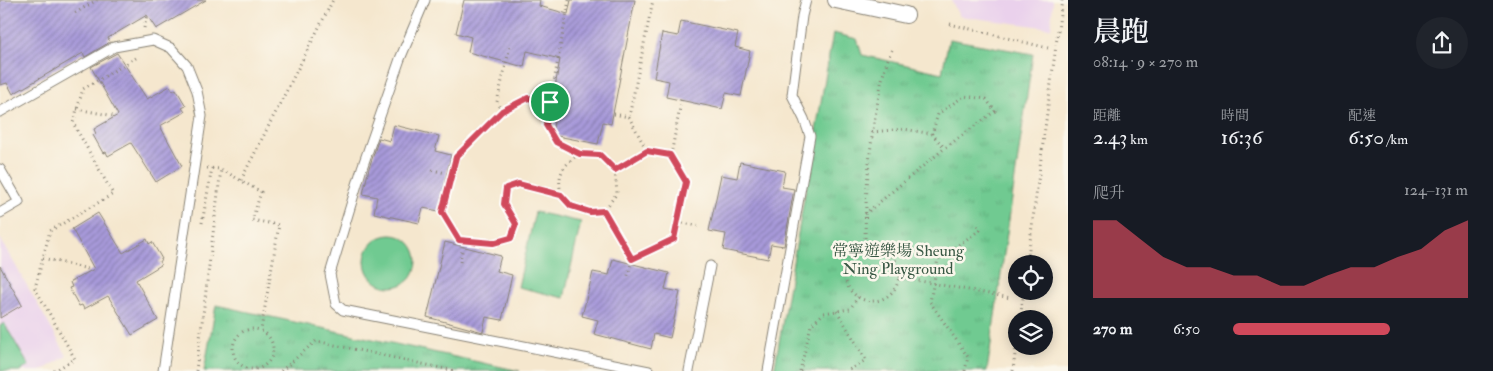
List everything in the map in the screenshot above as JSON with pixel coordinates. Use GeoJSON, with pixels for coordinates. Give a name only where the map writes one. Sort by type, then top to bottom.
{"type":"FeatureCollection","features":[{"type":"Feature","properties":{"kind":"street"},"geometry":{"type":"LineString","coordinates":[[836,0],[906,15]]}},
{"type":"Feature","properties":{"kind":"lane"},"geometry":{"type":"LineString","coordinates":[[425,0],[400,59],[365,159],[330,274],[336,304],[343,310],[649,371]]}},
{"type":"Feature","properties":{"kind":"lane"},"geometry":{"type":"LineString","coordinates":[[768,371],[810,136],[792,95],[802,16],[806,0]]}},
{"type":"Feature","properties":{"kind":"lane"},"geometry":{"type":"LineString","coordinates":[[0,112],[114,47],[153,40],[171,48],[186,66],[197,91],[202,116],[164,371]]}},
{"type":"Feature","properties":{"kind":"lane"},"geometry":{"type":"LineString","coordinates":[[0,170],[19,202],[0,213]]}},
{"type":"Feature","properties":{"kind":"lane"},"geometry":{"type":"LineString","coordinates":[[689,371],[710,266]]}},
{"type":"Feature","properties":{"kind":"path"},"geometry":{"type":"LineString","coordinates":[[75,13],[97,0]]}},
{"type":"Feature","properties":{"kind":"path"},"geometry":{"type":"LineString","coordinates":[[241,180],[333,0]]}},
{"type":"Feature","properties":{"kind":"path"},"geometry":{"type":"LineString","coordinates":[[568,0],[546,125],[556,142],[580,154],[600,155],[615,170],[617,193],[604,211]]}},
{"type":"Feature","properties":{"kind":"path"},"geometry":{"type":"LineString","coordinates":[[647,151],[629,117],[654,0]]}},
{"type":"Feature","properties":{"kind":"path"},"geometry":{"type":"LineString","coordinates":[[1028,255],[1062,0]]}},
{"type":"Feature","properties":{"kind":"path"},"geometry":{"type":"LineString","coordinates":[[143,32],[147,15]]}},
{"type":"Feature","properties":{"kind":"path"},"geometry":{"type":"LineString","coordinates":[[950,24],[1048,48]]}},
{"type":"Feature","properties":{"kind":"path"},"geometry":{"type":"LineString","coordinates":[[502,111],[497,102],[510,47]]}},
{"type":"Feature","properties":{"kind":"path"},"geometry":{"type":"LineString","coordinates":[[865,248],[865,214],[872,132],[886,60],[893,48]]}},
{"type":"Feature","properties":{"kind":"path"},"geometry":{"type":"LineString","coordinates":[[54,371],[75,359],[35,288],[50,231],[113,194],[73,123],[83,89],[136,58],[138,49]]}},
{"type":"Feature","properties":{"kind":"path"},"geometry":{"type":"LineString","coordinates":[[865,214],[995,111],[986,99],[964,96],[938,114],[932,134]]}},
{"type":"Feature","properties":{"kind":"path"},"geometry":{"type":"LineString","coordinates":[[632,259],[674,239],[686,182],[670,155],[682,97]]}},
{"type":"Feature","properties":{"kind":"path"},"geometry":{"type":"LineString","coordinates":[[550,102],[528,98],[502,111],[456,157],[442,212],[459,240],[493,243],[511,238],[516,224],[504,204],[506,188],[518,184],[561,195]]}},
{"type":"Feature","properties":{"kind":"path"},"geometry":{"type":"LineString","coordinates":[[77,109],[114,116]]}},
{"type":"Feature","properties":{"kind":"path"},"geometry":{"type":"LineString","coordinates":[[614,114],[629,117]]}},
{"type":"Feature","properties":{"kind":"path"},"geometry":{"type":"LineString","coordinates":[[872,132],[904,129],[932,134],[946,148]]}},
{"type":"Feature","properties":{"kind":"path"},"geometry":{"type":"LineString","coordinates":[[615,170],[647,151],[670,155]]}},
{"type":"Feature","properties":{"kind":"path"},"geometry":{"type":"LineString","coordinates":[[580,154],[567,163],[558,180],[561,195],[571,206],[590,212],[604,211]]}},
{"type":"Feature","properties":{"kind":"path"},"geometry":{"type":"LineString","coordinates":[[196,371],[221,169],[261,192],[252,220],[279,225],[261,330]]}},
{"type":"Feature","properties":{"kind":"path"},"geometry":{"type":"LineString","coordinates":[[432,170],[451,174]]}},
{"type":"Feature","properties":{"kind":"path"},"geometry":{"type":"LineString","coordinates":[[604,211],[632,259],[627,279]]}},
{"type":"Feature","properties":{"kind":"path"},"geometry":{"type":"LineString","coordinates":[[678,222],[698,226]]}},
{"type":"Feature","properties":{"kind":"path"},"geometry":{"type":"LineString","coordinates":[[965,371],[968,357],[930,302],[938,259],[980,230],[976,224]]}},
{"type":"Feature","properties":{"kind":"path"},"geometry":{"type":"LineString","coordinates":[[460,262],[464,241]]}},
{"type":"Feature","properties":{"kind":"path"},"geometry":{"type":"LineString","coordinates":[[874,247],[882,249],[896,260],[899,268],[899,277],[897,286],[892,293],[884,299],[875,301],[866,300],[851,291],[845,274],[851,258],[857,252],[865,248],[874,247]]}},
{"type":"Feature","properties":{"kind":"path"},"geometry":{"type":"LineString","coordinates":[[43,258],[88,269]]}},
{"type":"Feature","properties":{"kind":"path"},"geometry":{"type":"LineString","coordinates":[[899,277],[1008,297]]}},
{"type":"Feature","properties":{"kind":"path"},"geometry":{"type":"LineString","coordinates":[[800,371],[811,325],[824,313],[850,309],[858,296]]}},
{"type":"Feature","properties":{"kind":"path"},"geometry":{"type":"LineString","coordinates":[[837,311],[866,360],[847,371]]}},
{"type":"Feature","properties":{"kind":"path"},"geometry":{"type":"LineString","coordinates":[[248,329],[261,330],[271,339],[274,352],[263,369],[249,369],[238,362],[233,350],[237,337],[242,332],[248,329]]}},
{"type":"Feature","properties":{"kind":"path"},"geometry":{"type":"LineString","coordinates":[[281,371],[316,341],[455,371]]}},
{"type":"Feature","properties":{"kind":"path"},"geometry":{"type":"LineString","coordinates":[[1013,371],[1015,355]]}},
{"type":"Feature","properties":{"kind":"path"},"geometry":{"type":"LineString","coordinates":[[426,365],[431,371]]}},
{"type":"Feature","properties":{"kind":"shaded area"},"geometry":{"type":"Polygon","coordinates":[[[951,0],[1053,0],[1051,28],[959,16],[951,0]]]}},
{"type":"Feature","properties":{"kind":"shaded area"},"geometry":{"type":"Polygon","coordinates":[[[0,238],[67,356],[41,371],[0,371],[0,238]]]}},
{"type":"Feature","properties":{"kind":"green space","name":"常寧遊樂場 Sheung Ning Playground"},"geometry":{"type":"Polygon","coordinates":[[[833,33],[857,39],[862,55],[942,73],[949,39],[1033,54],[987,371],[774,371],[833,33]]]}},
{"type":"Feature","properties":{"kind":"green space"},"geometry":{"type":"Polygon","coordinates":[[[535,212],[581,222],[564,298],[518,287],[535,212]]]}},
{"type":"Feature","properties":{"kind":"green space"},"geometry":{"type":"Polygon","coordinates":[[[391,235],[401,237],[409,243],[415,251],[417,261],[415,271],[409,279],[401,285],[391,287],[381,285],[373,279],[367,271],[365,261],[367,251],[373,243],[381,237],[391,235]]]}},
{"type":"Feature","properties":{"kind":"green space"},"geometry":{"type":"Polygon","coordinates":[[[216,305],[520,371],[204,371],[216,305]]]}},
{"type":"Feature","properties":{"kind":"green space"},"geometry":{"type":"Polygon","coordinates":[[[4,323],[29,366],[20,371],[0,371],[0,326],[4,323]]]}},
{"type":"Feature","properties":{"kind":"building"},"geometry":{"type":"Polygon","coordinates":[[[0,0],[206,0],[156,29],[147,15],[108,38],[110,42],[85,57],[83,53],[13,94],[7,83],[0,85],[0,0]]]}},
{"type":"Feature","properties":{"kind":"building"},"geometry":{"type":"Polygon","coordinates":[[[464,0],[540,0],[539,6],[568,14],[571,0],[635,0],[611,124],[603,122],[598,144],[552,135],[555,115],[550,115],[560,59],[527,51],[524,67],[468,52],[471,37],[456,33],[464,0]]]}},
{"type":"Feature","properties":{"kind":"building"},"geometry":{"type":"Polygon","coordinates":[[[681,21],[738,33],[735,47],[750,51],[741,96],[726,93],[722,109],[666,97],[669,81],[654,78],[662,33],[678,36],[681,21]]]}},
{"type":"Feature","properties":{"kind":"building"},"geometry":{"type":"Polygon","coordinates":[[[117,53],[147,99],[170,86],[173,91],[176,89],[186,106],[182,108],[185,112],[160,126],[182,166],[156,182],[131,143],[108,156],[106,152],[103,153],[93,135],[96,134],[94,129],[118,115],[91,67],[117,53]]]}},
{"type":"Feature","properties":{"kind":"building"},"geometry":{"type":"Polygon","coordinates":[[[394,125],[439,136],[435,151],[451,155],[439,211],[423,208],[419,223],[374,213],[377,197],[363,194],[379,138],[390,141],[394,125]]]}},
{"type":"Feature","properties":{"kind":"building"},"geometry":{"type":"Polygon","coordinates":[[[740,162],[785,171],[782,187],[794,189],[784,246],[771,244],[768,259],[723,250],[726,234],[709,231],[721,175],[737,178],[740,162]]]}},
{"type":"Feature","properties":{"kind":"building"},"geometry":{"type":"Polygon","coordinates":[[[98,213],[123,253],[147,239],[149,244],[152,242],[162,259],[159,261],[161,265],[136,280],[158,320],[132,335],[108,296],[84,309],[82,305],[79,306],[69,288],[72,287],[70,282],[94,269],[72,229],[98,213]]]}},
{"type":"Feature","properties":{"kind":"building"},"geometry":{"type":"Polygon","coordinates":[[[445,242],[501,256],[497,271],[512,275],[502,320],[486,317],[483,332],[427,317],[445,242]]]}},
{"type":"Feature","properties":{"kind":"building"},"geometry":{"type":"Polygon","coordinates":[[[613,259],[669,273],[665,289],[680,292],[670,338],[654,334],[651,349],[594,334],[598,320],[582,316],[593,272],[609,275],[613,259]]]}},
{"type":"Feature","properties":{"kind":"building"},"geometry":{"type":"Polygon","coordinates":[[[0,266],[22,305],[0,318],[0,266]]]}},
{"type":"Feature","properties":{"kind":"route"},"geometry":{"type":"LineString","coordinates":[[528,98],[550,102],[546,125],[556,142],[580,154],[600,155],[615,170],[647,151],[670,155],[686,182],[674,239],[632,259],[604,211],[590,212],[571,206],[561,195],[518,184],[506,188],[504,204],[516,224],[511,238],[493,243],[459,240],[442,212],[456,157],[502,111],[528,98]]}}]}
